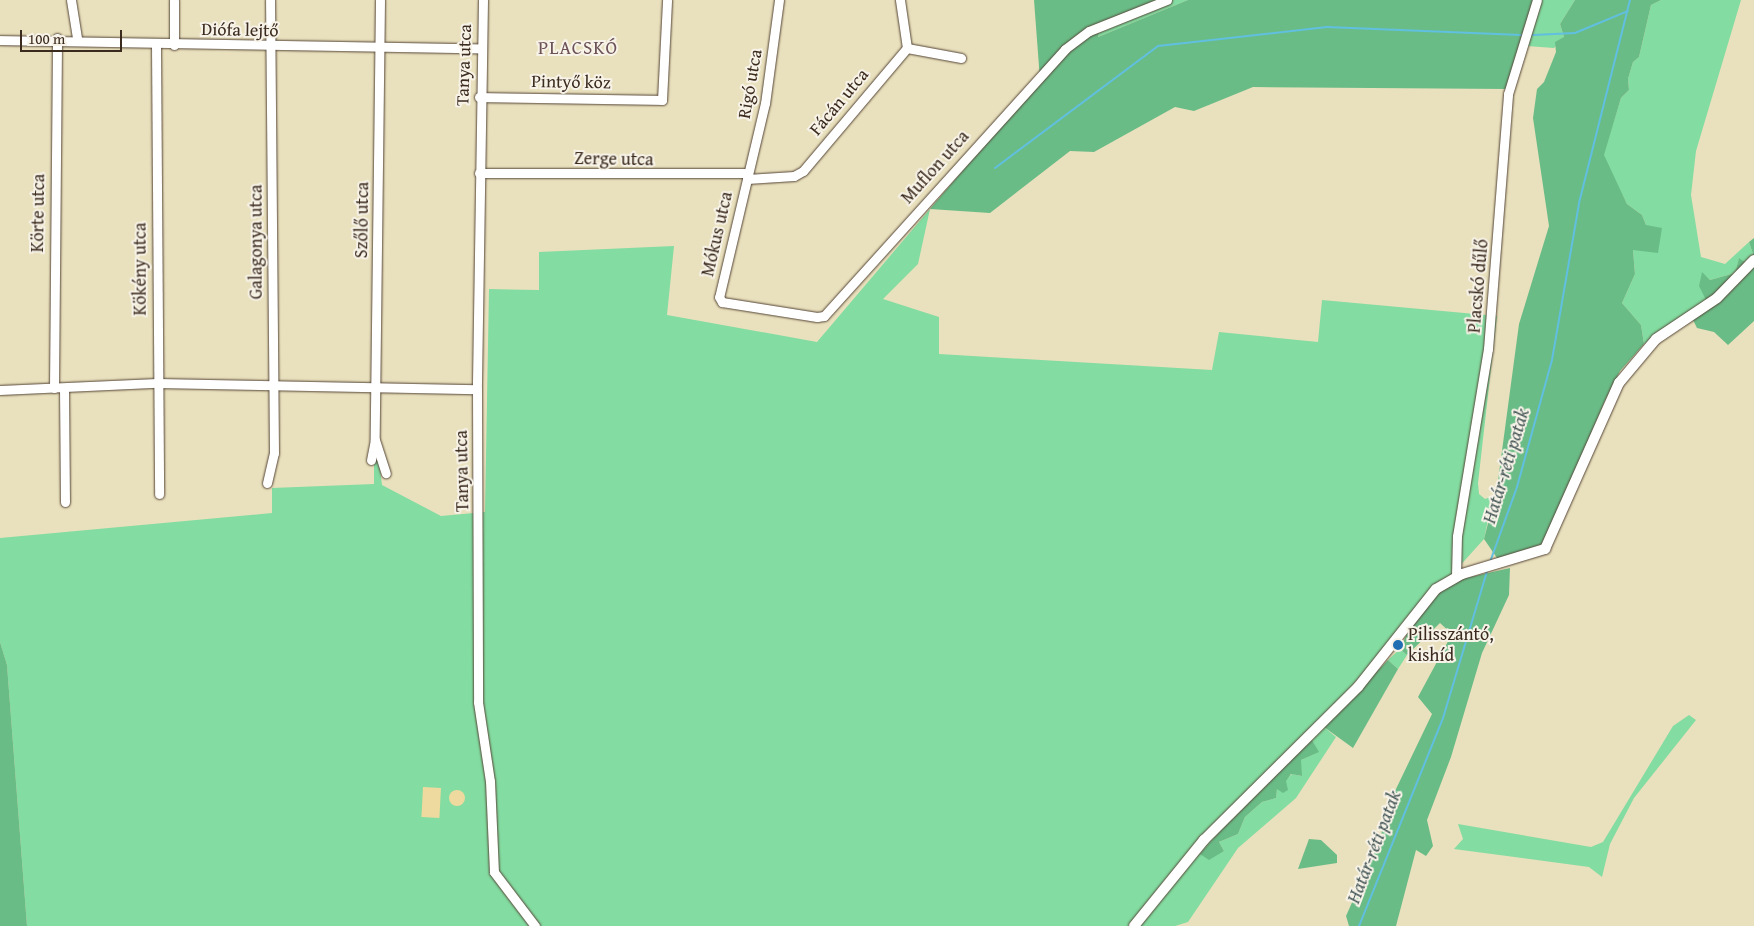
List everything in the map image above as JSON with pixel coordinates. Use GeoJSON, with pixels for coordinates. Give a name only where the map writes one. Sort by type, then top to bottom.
{"type":"FeatureCollection","features":[{"type":"Feature","properties":{"kind":"street"},"geometry":{"type":"LineString","coordinates":[[71,0],[77,38]]}},
{"type":"Feature","properties":{"kind":"street"},"geometry":{"type":"LineString","coordinates":[[174,0],[174,45]]}},
{"type":"Feature","properties":{"kind":"street","name":"Galagonya utca"},"geometry":{"type":"LineString","coordinates":[[267,483],[274,453],[272,48],[270,0]]}},
{"type":"Feature","properties":{"kind":"street","name":"Szőlő utca"},"geometry":{"type":"LineString","coordinates":[[371,460],[375,440],[374,387],[381,48],[380,0]]}},
{"type":"Feature","properties":{"kind":"street","name":"Tanya utca"},"geometry":{"type":"LineString","coordinates":[[483,0],[479,98],[477,389],[478,702],[490,781],[494,872],[535,926]]}},
{"type":"Feature","properties":{"kind":"street","name":"Pintyő köz"},"geometry":{"type":"LineString","coordinates":[[479,98],[662,100],[667,0]]}},
{"type":"Feature","properties":{"kind":"street","name":"Rigó utca"},"geometry":{"type":"LineString","coordinates":[[747,176],[766,103],[779,0]]}},
{"type":"Feature","properties":{"kind":"street"},"geometry":{"type":"LineString","coordinates":[[900,0],[907,48],[962,58]]}},
{"type":"Feature","properties":{"kind":"street","name":"Muflon utca"},"geometry":{"type":"LineString","coordinates":[[722,302],[824,316],[1065,48],[1089,31],[1167,0]]}},
{"type":"Feature","properties":{"kind":"street","name":"Placskó dűlő"},"geometry":{"type":"LineString","coordinates":[[1456,576],[1457,536],[1489,339],[1508,94],[1538,0]]}},
{"type":"Feature","properties":{"kind":"street","name":"Körte utca"},"geometry":{"type":"LineString","coordinates":[[54,388],[57,38]]}},
{"type":"Feature","properties":{"kind":"street","name":"Diófa lejtő"},"geometry":{"type":"LineString","coordinates":[[0,40],[77,38],[174,45],[272,48],[480,48]]}},
{"type":"Feature","properties":{"kind":"street","name":"Kökény utca"},"geometry":{"type":"LineString","coordinates":[[156,44],[159,494]]}},
{"type":"Feature","properties":{"kind":"street","name":"Fácán utca"},"geometry":{"type":"LineString","coordinates":[[747,176],[794,176],[803,171],[907,48]]}},
{"type":"Feature","properties":{"kind":"street","name":"Zerge utca"},"geometry":{"type":"LineString","coordinates":[[479,173],[747,176]]}},
{"type":"Feature","properties":{"kind":"street","name":"Mókus utca"},"geometry":{"type":"LineString","coordinates":[[722,302],[719,297],[747,176]]}},
{"type":"Feature","properties":{"kind":"street"},"geometry":{"type":"LineString","coordinates":[[1134,926],[1204,840],[1326,721],[1431,594],[1456,576],[1545,549],[1619,383],[1656,339],[1716,298],[1754,260]]}},
{"type":"Feature","properties":{"kind":"street"},"geometry":{"type":"LineString","coordinates":[[0,390],[157,383],[477,389]]}},
{"type":"Feature","properties":{"kind":"street"},"geometry":{"type":"LineString","coordinates":[[64,388],[65,502]]}},
{"type":"Feature","properties":{"kind":"street","name":"Szőlő utca"},"geometry":{"type":"LineString","coordinates":[[375,440],[386,473]]}},
{"type":"Feature","properties":{"kind":"green space"},"geometry":{"type":"Polygon","coordinates":[[[1034,0],[1170,0],[1100,29],[1098,37],[1188,0],[1536,0],[1507,89],[1253,87],[1194,111],[1175,107],[1094,152],[1070,151],[990,213],[930,209],[1040,80],[1034,0]]]}},
{"type":"Feature","properties":{"kind":"green space"},"geometry":{"type":"Polygon","coordinates":[[[1170,0],[1188,0],[1098,37],[1100,29],[1170,0]]]}},
{"type":"Feature","properties":{"kind":"green space"},"geometry":{"type":"Polygon","coordinates":[[[1536,0],[1575,0],[1560,24],[1564,37],[1554,48],[1527,46],[1536,0]]]}},
{"type":"Feature","properties":{"kind":"green space"},"geometry":{"type":"Polygon","coordinates":[[[1575,0],[1661,0],[1651,5],[1639,57],[1633,62],[1628,79],[1629,90],[1621,98],[1604,155],[1627,204],[1642,215],[1646,225],[1662,228],[1658,253],[1633,250],[1635,274],[1622,303],[1641,325],[1644,344],[1620,371],[1604,403],[1545,542],[1525,554],[1497,558],[1484,539],[1497,488],[1519,324],[1549,226],[1533,118],[1537,89],[1544,82],[1556,52],[1555,42],[1564,37],[1560,24],[1575,0]]]}},
{"type":"Feature","properties":{"kind":"green space"},"geometry":{"type":"Polygon","coordinates":[[[1661,0],[1741,0],[1696,151],[1691,195],[1701,257],[1725,264],[1749,242],[1753,254],[1746,263],[1739,259],[1735,273],[1710,280],[1702,273],[1707,302],[1644,344],[1641,325],[1622,303],[1635,274],[1633,250],[1646,225],[1642,215],[1627,204],[1603,156],[1621,98],[1629,90],[1628,79],[1633,62],[1639,57],[1651,5],[1661,0]]]}},
{"type":"Feature","properties":{"kind":"green space"},"geometry":{"type":"Polygon","coordinates":[[[930,209],[918,264],[883,299],[939,317],[939,354],[1212,370],[1219,332],[1318,342],[1322,300],[1497,316],[1478,483],[1479,494],[1485,499],[1493,496],[1484,539],[1200,854],[1224,851],[1219,842],[1238,834],[1245,817],[1262,802],[1276,798],[1277,788],[1292,774],[1301,776],[1301,760],[1318,752],[1312,740],[1324,727],[1336,737],[1296,798],[1238,848],[1188,922],[1175,926],[27,926],[7,665],[0,642],[0,538],[272,513],[272,488],[374,484],[374,454],[378,453],[382,485],[441,516],[485,512],[489,289],[539,290],[539,252],[674,246],[667,315],[817,342],[930,209]]]}},
{"type":"Feature","properties":{"kind":"green space"},"geometry":{"type":"Polygon","coordinates":[[[1754,238],[1754,321],[1728,345],[1714,332],[1697,328],[1689,312],[1707,302],[1699,286],[1702,272],[1710,280],[1735,273],[1739,258],[1746,263],[1753,254],[1749,242],[1754,238]]]}},
{"type":"Feature","properties":{"kind":"green space"},"geometry":{"type":"Polygon","coordinates":[[[1510,568],[1509,595],[1482,653],[1451,757],[1427,820],[1433,846],[1426,856],[1416,850],[1396,926],[1349,926],[1346,916],[1381,837],[1384,814],[1432,714],[1418,697],[1452,634],[1440,623],[1407,655],[1400,649],[1415,616],[1444,583],[1510,568]]]}},
{"type":"Feature","properties":{"kind":"green space"},"geometry":{"type":"Polygon","coordinates":[[[0,642],[7,665],[27,926],[0,926],[0,642]]]}},
{"type":"Feature","properties":{"kind":"green space"},"geometry":{"type":"Polygon","coordinates":[[[1400,649],[1407,655],[1398,669],[1388,660],[1400,649]]]}},
{"type":"Feature","properties":{"kind":"green space"},"geometry":{"type":"Polygon","coordinates":[[[1388,660],[1398,669],[1353,748],[1324,727],[1388,660]]]}},
{"type":"Feature","properties":{"kind":"green space"},"geometry":{"type":"Polygon","coordinates":[[[1689,715],[1696,720],[1634,798],[1610,844],[1602,877],[1589,867],[1454,849],[1463,839],[1458,824],[1591,847],[1603,842],[1673,726],[1689,715]]]}},
{"type":"Feature","properties":{"kind":"green space"},"geometry":{"type":"Polygon","coordinates":[[[1312,740],[1319,752],[1301,760],[1302,776],[1291,774],[1286,781],[1288,790],[1283,793],[1277,789],[1276,798],[1262,802],[1245,817],[1238,834],[1219,842],[1224,851],[1209,860],[1200,854],[1254,793],[1312,740]]]}},
{"type":"Feature","properties":{"kind":"green space"},"geometry":{"type":"Polygon","coordinates":[[[1309,839],[1321,840],[1337,855],[1337,863],[1298,869],[1309,839]]]}},
{"type":"Feature","properties":{"kind":"sand"},"geometry":{"type":"Polygon","coordinates":[[[423,787],[441,788],[439,818],[421,817],[423,787]]]}},
{"type":"Feature","properties":{"kind":"sand"},"geometry":{"type":"Polygon","coordinates":[[[457,790],[463,792],[465,798],[463,804],[457,806],[451,804],[449,798],[451,792],[457,790]]]}},
{"type":"Feature","properties":{"kind":"waterway","name":"Határ-réti patak"},"geometry":{"type":"LineString","coordinates":[[1490,562],[1517,487],[1552,360],[1579,203],[1630,0]]}},
{"type":"Feature","properties":{"kind":"waterway"},"geometry":{"type":"LineString","coordinates":[[1533,35],[1575,33],[1628,11]]}},
{"type":"Feature","properties":{"kind":"waterway"},"geometry":{"type":"LineString","coordinates":[[995,168],[1158,46],[1327,27],[1521,35]]}},
{"type":"Feature","properties":{"kind":"waterway","name":"Határ-réti patak"},"geometry":{"type":"LineString","coordinates":[[1359,926],[1443,718],[1487,571]]}},
{"type":"Feature","properties":{"kind":"place","name":"Pilisszántó, kishíd"},"geometry":{"type":"Point","coordinates":[1398,645]}},
{"type":"Feature","properties":{"kind":"district","name":"PLACSKÓ"},"geometry":{"type":"Point","coordinates":[578,48]}}]}
